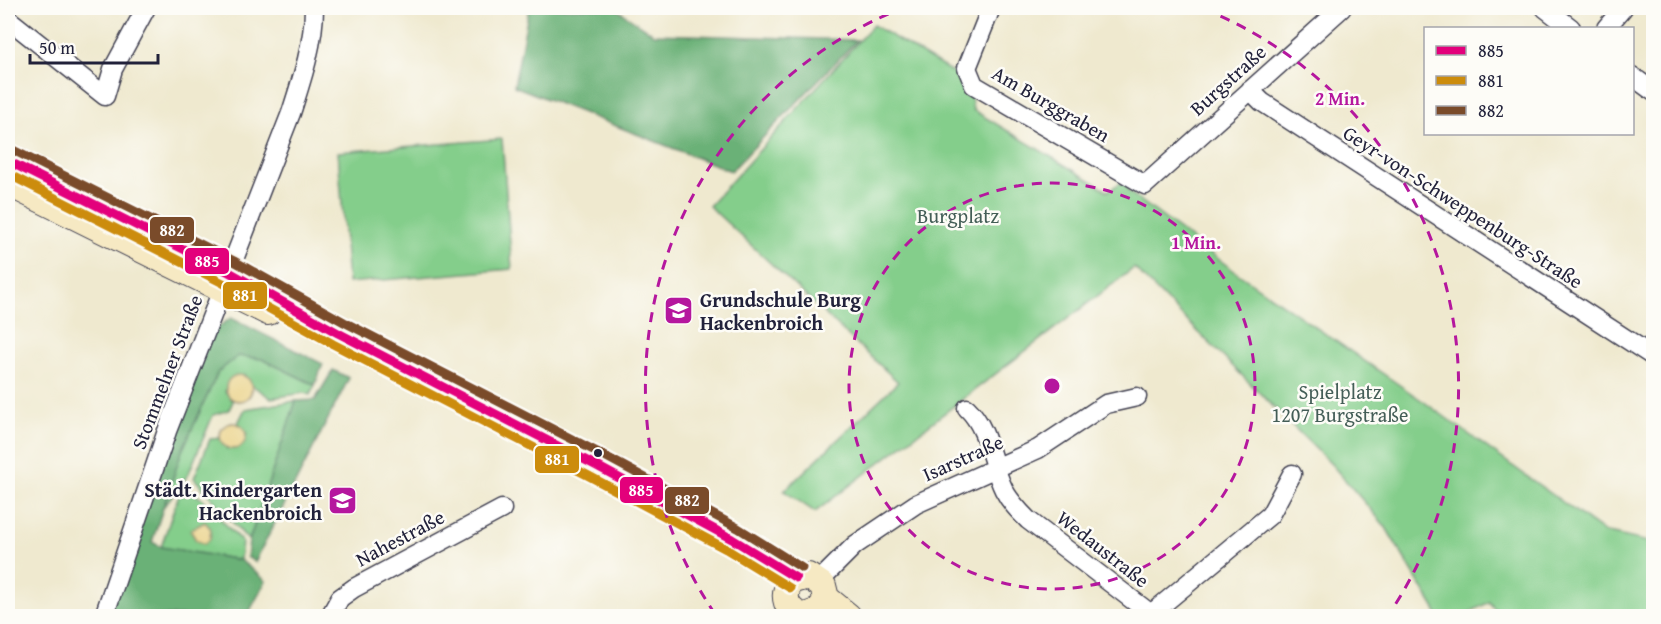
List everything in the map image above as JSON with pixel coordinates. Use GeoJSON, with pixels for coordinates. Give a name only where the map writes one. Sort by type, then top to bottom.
{"type":"FeatureCollection","features":[{"type":"Feature","properties":{"kind":"street"},"geometry":{"type":"LineString","coordinates":[[8,19],[105,96],[113,69],[146,8]]}},
{"type":"Feature","properties":{"kind":"street","name":"Stommelner Straße"},"geometry":{"type":"LineString","coordinates":[[104,616],[167,431],[291,113],[306,62],[314,24],[314,8]]}},
{"type":"Feature","properties":{"kind":"street","name":"Am Burggraben"},"geometry":{"type":"LineString","coordinates":[[991,8],[967,68],[974,85],[1145,185]]}},
{"type":"Feature","properties":{"kind":"street","name":"Burgstraße"},"geometry":{"type":"LineString","coordinates":[[1145,185],[1342,8]]}},
{"type":"Feature","properties":{"kind":"street"},"geometry":{"type":"LineString","coordinates":[[1545,8],[1570,27]]}},
{"type":"Feature","properties":{"kind":"street"},"geometry":{"type":"LineString","coordinates":[[1607,27],[1623,8]]}},
{"type":"Feature","properties":{"kind":"street"},"geometry":{"type":"LineString","coordinates":[[1634,78],[1653,92]]}},
{"type":"Feature","properties":{"kind":"street","name":"Geyr-von-Schweppenburg-Straße"},"geometry":{"type":"LineString","coordinates":[[1250,90],[1282,116],[1653,357]]}},
{"type":"Feature","properties":{"kind":"street"},"geometry":{"type":"LineString","coordinates":[[8,161],[226,281]]}},
{"type":"Feature","properties":{"kind":"street"},"geometry":{"type":"LineString","coordinates":[[8,183],[339,333],[721,533],[805,604],[848,616]]}},
{"type":"Feature","properties":{"kind":"street","name":"Isarstraße"},"geometry":{"type":"LineString","coordinates":[[805,604],[855,544],[884,522],[940,492],[1038,449],[1106,404],[1137,397]]}},
{"type":"Feature","properties":{"kind":"street","name":"Wedaustraße"},"geometry":{"type":"LineString","coordinates":[[967,408],[978,421],[995,468],[1013,506],[1151,614],[1270,515],[1292,474]]}},
{"type":"Feature","properties":{"kind":"street","name":"Nahestraße"},"geometry":{"type":"LineString","coordinates":[[330,616],[340,598],[354,588],[502,509]]}},
{"type":"Feature","properties":{"kind":"green space"},"geometry":{"type":"Polygon","coordinates":[[[529,8],[615,8],[654,34],[857,40],[731,171],[514,86],[529,8]]]}},
{"type":"Feature","properties":{"kind":"green space"},"geometry":{"type":"Polygon","coordinates":[[[873,25],[959,76],[963,86],[970,92],[973,110],[1108,191],[1120,183],[1126,185],[1128,191],[1237,273],[1427,404],[1604,532],[1653,543],[1653,616],[1500,616],[1489,602],[1463,616],[1439,616],[1385,526],[1332,465],[1134,268],[815,512],[784,491],[898,382],[709,206],[873,25]]]}},
{"type":"Feature","properties":{"kind":"green space"},"geometry":{"type":"Polygon","coordinates":[[[502,139],[512,269],[348,283],[338,152],[502,139]]]}},
{"type":"Feature","properties":{"kind":"green space"},"geometry":{"type":"Polygon","coordinates":[[[231,318],[323,364],[315,385],[262,359],[238,356],[218,372],[181,453],[152,542],[161,547],[240,560],[266,581],[247,616],[107,616],[212,331],[231,318]]]}},
{"type":"Feature","properties":{"kind":"green space"},"geometry":{"type":"Polygon","coordinates":[[[238,356],[262,359],[315,385],[310,395],[304,393],[271,398],[253,386],[244,375],[225,391],[233,401],[229,410],[213,415],[188,475],[164,506],[181,453],[218,372],[238,356]]]}},
{"type":"Feature","properties":{"kind":"green space"},"geometry":{"type":"Polygon","coordinates":[[[333,370],[349,378],[255,562],[247,557],[249,541],[296,401],[315,400],[333,370]]]}},
{"type":"Feature","properties":{"kind":"green space"},"geometry":{"type":"Polygon","coordinates":[[[296,401],[249,541],[194,478],[210,439],[220,438],[227,449],[247,434],[238,423],[245,409],[296,401]]]}},
{"type":"Feature","properties":{"kind":"green space"},"geometry":{"type":"Polygon","coordinates":[[[189,489],[203,500],[242,542],[240,560],[161,547],[178,497],[189,489]]]}},
{"type":"Feature","properties":{"kind":"sand"},"geometry":{"type":"Polygon","coordinates":[[[239,375],[248,379],[252,388],[248,397],[239,401],[230,397],[226,388],[230,379],[239,375]]]}},
{"type":"Feature","properties":{"kind":"sand"},"geometry":{"type":"Polygon","coordinates":[[[233,423],[242,427],[246,436],[242,445],[233,449],[224,445],[220,436],[224,427],[233,423]]]}},
{"type":"Feature","properties":{"kind":"sand"},"geometry":{"type":"Polygon","coordinates":[[[205,522],[211,529],[210,539],[204,544],[196,540],[190,530],[205,522]]]}},
{"type":"Feature","properties":{"kind":"transit line","name":"882"},"geometry":{"type":"LineString","coordinates":[[13,150],[234,261],[344,322],[601,454],[738,528],[802,568]]}},
{"type":"Feature","properties":{"kind":"transit line","name":"885"},"geometry":{"type":"LineString","coordinates":[[8,161],[229,272],[338,333],[595,465],[732,539],[796,578]]}},
{"type":"Feature","properties":{"kind":"transit line","name":"881"},"geometry":{"type":"LineString","coordinates":[[8,174],[223,283],[333,344],[589,476],[726,549],[790,588]]}},
{"type":"Feature","properties":{"kind":"place","name":"Grundschule Burg Hackenbroich"},"geometry":{"type":"Point","coordinates":[679,311]}},
{"type":"Feature","properties":{"kind":"place","name":"Städt. Kindergarten Hackenbroich"},"geometry":{"type":"Point","coordinates":[343,501]}},
{"type":"Feature","properties":{"kind":"park label","name":"Burgplatz"},"geometry":{"type":"Point","coordinates":[958,216]}},
{"type":"Feature","properties":{"kind":"park label","name":"Spielplatz 1207 Burgstraße"},"geometry":{"type":"Point","coordinates":[1340,404]}}]}
